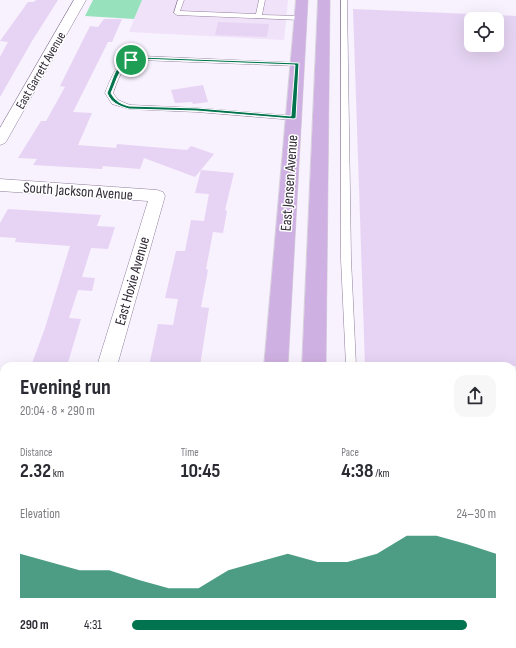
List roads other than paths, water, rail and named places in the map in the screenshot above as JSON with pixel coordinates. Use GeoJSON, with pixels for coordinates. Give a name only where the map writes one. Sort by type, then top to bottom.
{"type":"FeatureCollection","features":[{"type":"Feature","properties":{"kind":"main road","name":"East Jensen Avenue"},"geometry":{"type":"LineString","coordinates":[[276,362],[302,0]]}},
{"type":"Feature","properties":{"kind":"main road","name":"East Jensen Avenue"},"geometry":{"type":"LineString","coordinates":[[314,362],[324,0]]}},
{"type":"Feature","properties":{"kind":"street","name":"East Garrett Avenue"},"geometry":{"type":"LineString","coordinates":[[0,140],[80,0]]}},
{"type":"Feature","properties":{"kind":"street","name":"South Jackson Avenue"},"geometry":{"type":"LineString","coordinates":[[0,185],[156,196]]}},
{"type":"Feature","properties":{"kind":"street","name":"East Hoxie Avenue"},"geometry":{"type":"LineString","coordinates":[[109,362],[156,196]]}},
{"type":"Feature","properties":{"kind":"lane"},"geometry":{"type":"LineString","coordinates":[[181,0],[177,13],[301,18]]}},
{"type":"Feature","properties":{"kind":"lane"},"geometry":{"type":"LineString","coordinates":[[259,16],[262,0]]}},
{"type":"Feature","properties":{"kind":"lane"},"geometry":{"type":"LineString","coordinates":[[344,0],[346,259],[351,362]]}},
{"type":"Feature","properties":{"kind":"lane"},"geometry":{"type":"LineString","coordinates":[[294,118],[197,110],[129,107],[115,102],[109,93],[120,66],[126,62],[140,58],[298,64]]}}]}
